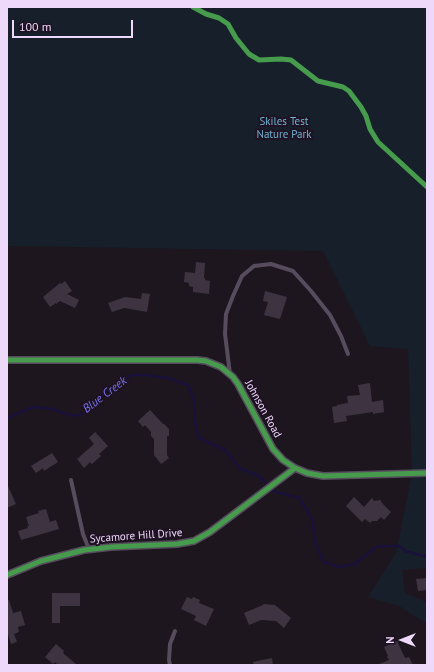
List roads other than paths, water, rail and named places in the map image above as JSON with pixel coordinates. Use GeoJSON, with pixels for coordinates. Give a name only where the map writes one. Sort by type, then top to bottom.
{"type":"FeatureCollection","features":[{"type":"Feature","properties":{"kind":"street","name":"Johnson Road"},"geometry":{"type":"LineString","coordinates":[[7,360],[203,360],[218,365],[230,374],[238,384],[273,449],[283,460],[295,468],[307,473],[323,476],[427,473]]}},
{"type":"Feature","properties":{"kind":"street","name":"Sycamore Hill Drive"},"geometry":{"type":"LineString","coordinates":[[7,575],[49,559],[89,549],[181,544],[198,540],[295,468]]}},
{"type":"Feature","properties":{"kind":"lane"},"geometry":{"type":"LineString","coordinates":[[230,374],[225,334],[226,314],[242,276],[254,266],[271,264],[293,271],[330,315],[348,354]]}},
{"type":"Feature","properties":{"kind":"lane"},"geometry":{"type":"LineString","coordinates":[[71,480],[83,534],[89,549]]}},
{"type":"Feature","properties":{"kind":"lane"},"geometry":{"type":"LineString","coordinates":[[170,665],[170,644],[175,631]]}},
{"type":"Feature","properties":{"kind":"waterway","name":"Blue Creek"},"geometry":{"type":"LineString","coordinates":[[7,418],[33,407],[53,409],[77,416],[89,410],[98,399],[131,375],[168,378],[188,385],[194,401],[195,422],[199,438],[225,450],[241,469],[257,475],[266,483]]}},
{"type":"Feature","properties":{"kind":"waterway","name":"Blue Creek"},"geometry":{"type":"LineString","coordinates":[[273,491],[299,498],[312,519],[316,546],[324,562],[339,567],[355,564],[376,547],[383,546],[399,546],[405,551],[427,557]]}},
{"type":"Feature","properties":{"kind":"park label","name":"Skiles Test Nature Park"},"geometry":{"type":"Point","coordinates":[284,128]}}]}
